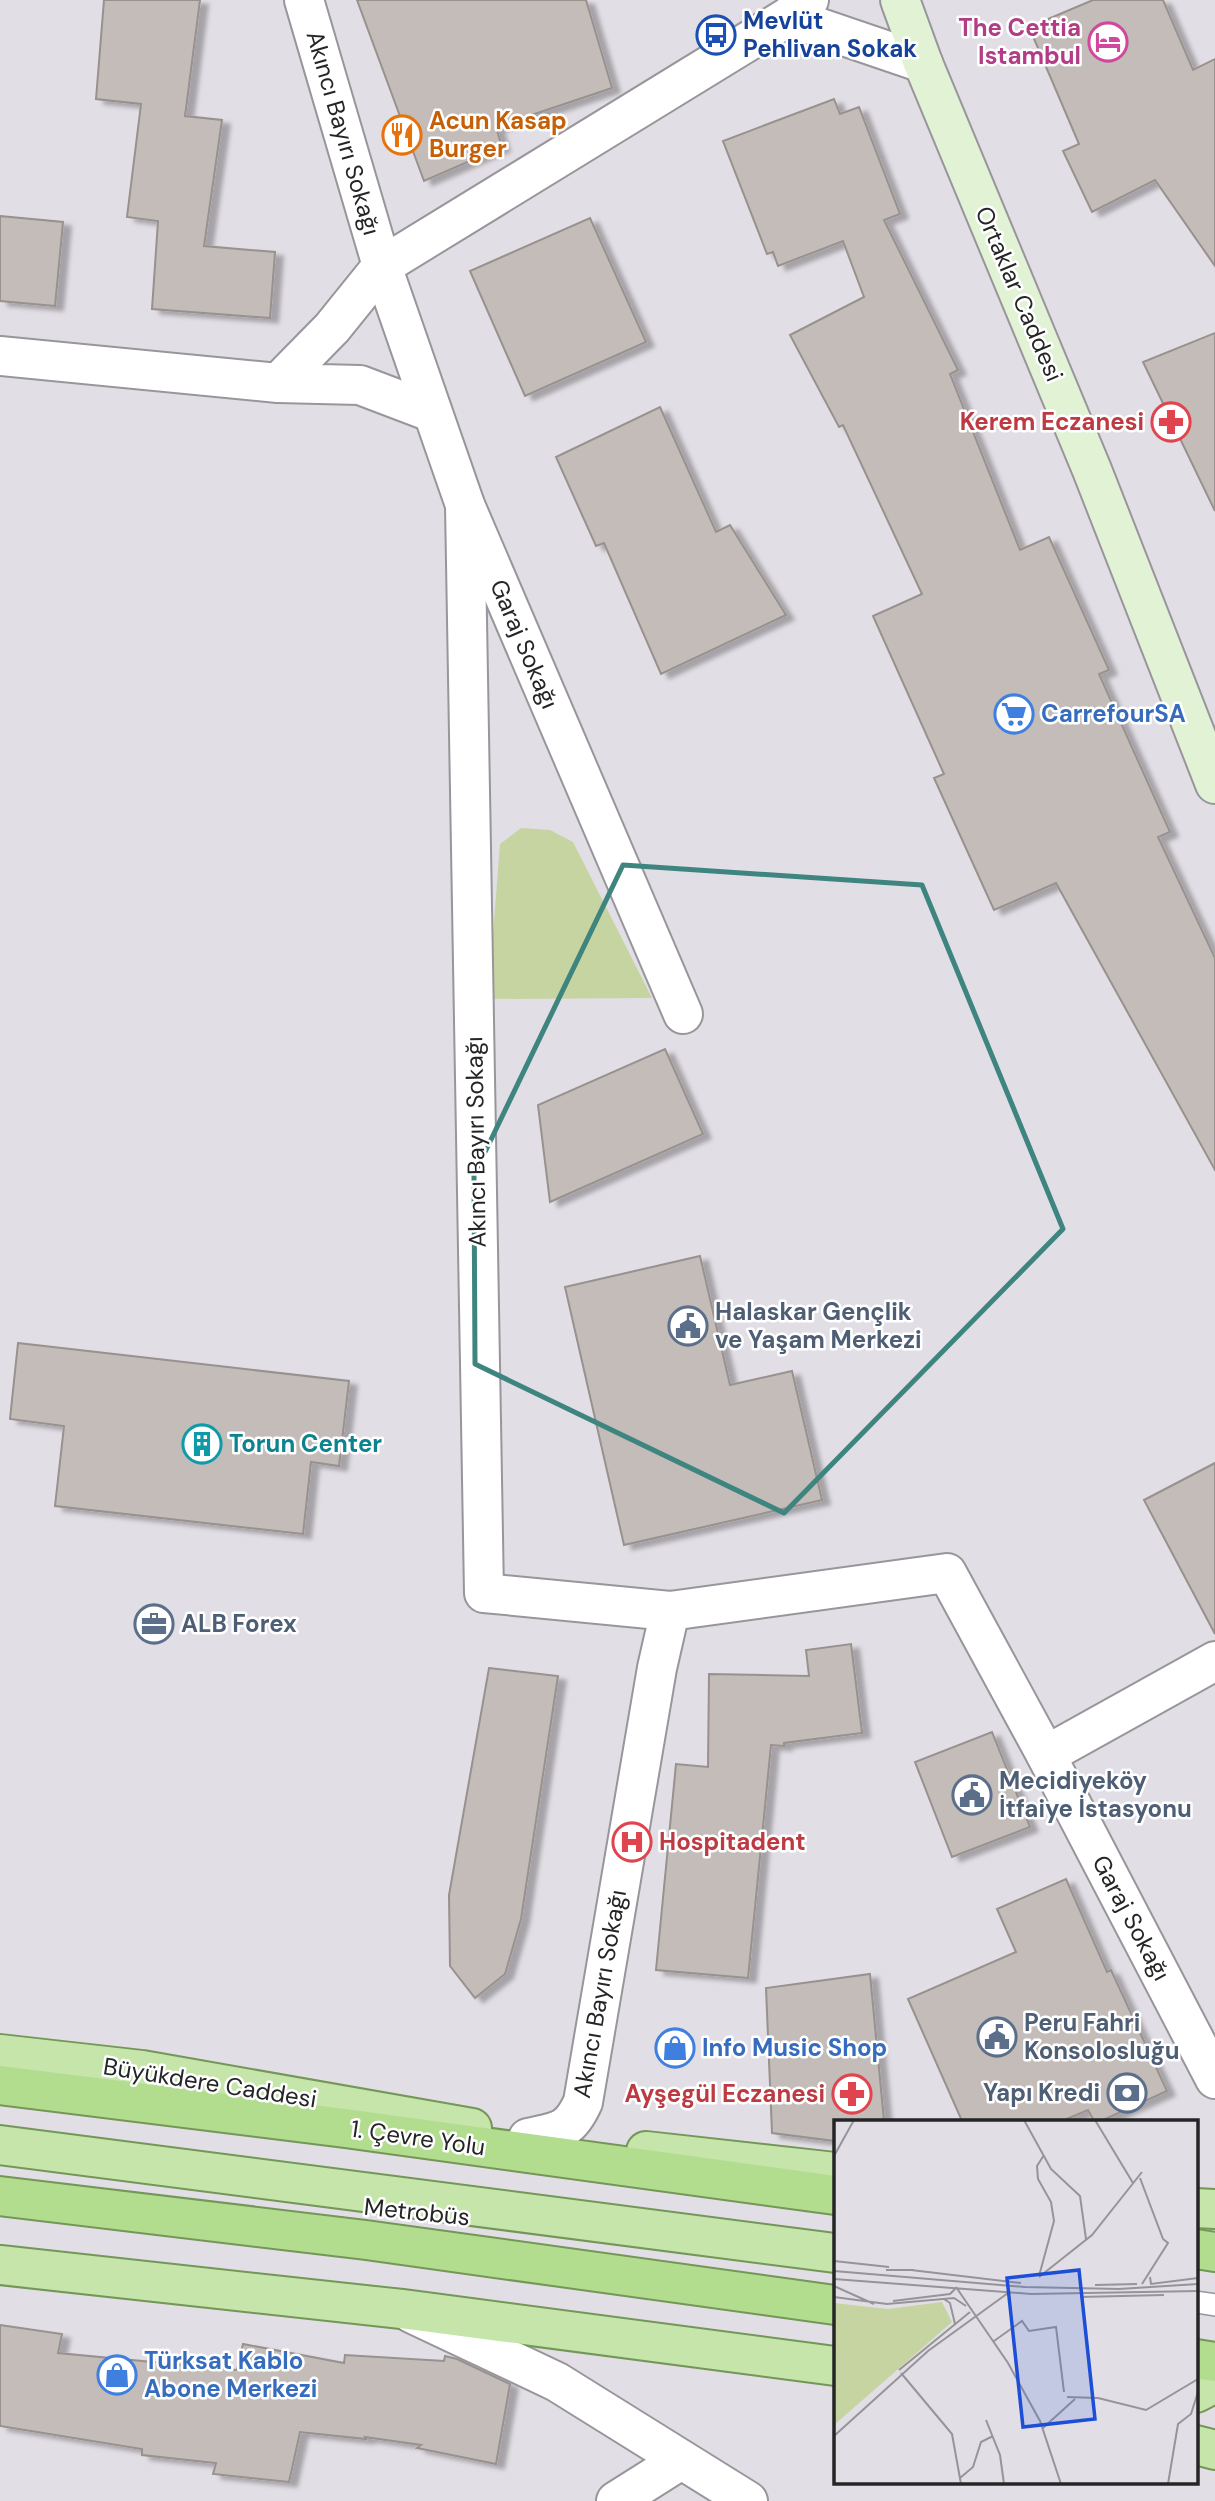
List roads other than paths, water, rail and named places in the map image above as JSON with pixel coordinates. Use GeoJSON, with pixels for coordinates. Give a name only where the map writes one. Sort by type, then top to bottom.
{"type":"FeatureCollection","features":[{"type":"Feature","properties":{"kind":"highway","name":"1. Çevre Yolu"},"geometry":{"type":"LineString","coordinates":[[0,2085],[345,2128],[834,2195]]}},
{"type":"Feature","properties":{"kind":"highway"},"geometry":{"type":"LineString","coordinates":[[0,2196],[366,2240],[834,2305]]}},
{"type":"Feature","properties":{"kind":"main road","name":"Ortaklar Caddesi"},"geometry":{"type":"LineString","coordinates":[[900,0],[923,63],[1092,470],[1215,784]]}},
{"type":"Feature","properties":{"kind":"main road","name":"Büyükdere Caddesi"},"geometry":{"type":"LineString","coordinates":[[0,2054],[142,2070],[528,2138],[834,2172]]}},
{"type":"Feature","properties":{"kind":"main road"},"geometry":{"type":"LineString","coordinates":[[0,2145],[834,2253]]}},
{"type":"Feature","properties":{"kind":"main road"},"geometry":{"type":"LineString","coordinates":[[1198,2259],[1215,2253]]}},
{"type":"Feature","properties":{"kind":"main road"},"geometry":{"type":"LineString","coordinates":[[0,2265],[402,2309],[834,2366]]}},
{"type":"Feature","properties":{"kind":"main road"},"geometry":{"type":"LineString","coordinates":[[1198,2392],[1215,2383]]}},
{"type":"Feature","properties":{"kind":"main road"},"geometry":{"type":"LineString","coordinates":[[1198,2446],[1215,2450]]}},
{"type":"Feature","properties":{"kind":"street","name":"Akıncı Bayırı Sokağı"},"geometry":{"type":"LineString","coordinates":[[304,0],[382,266]]}},
{"type":"Feature","properties":{"kind":"street"},"geometry":{"type":"LineString","coordinates":[[278,383],[332,328],[382,266],[798,8],[923,63]]}},
{"type":"Feature","properties":{"kind":"street","name":"Garaj Sokağı"},"geometry":{"type":"LineString","coordinates":[[382,266],[465,505],[683,1014]]}},
{"type":"Feature","properties":{"kind":"street"},"geometry":{"type":"LineString","coordinates":[[0,356],[278,383],[360,385],[431,412]]}},
{"type":"Feature","properties":{"kind":"street","name":"Akıncı Bayırı Sokağı"},"geometry":{"type":"LineString","coordinates":[[465,505],[484,1593],[670,1611],[947,1573]]}},
{"type":"Feature","properties":{"kind":"street","name":"Garaj Sokağı"},"geometry":{"type":"LineString","coordinates":[[947,1573],[1046,1755],[1215,2079]]}},
{"type":"Feature","properties":{"kind":"street","name":"Akıncı Bayırı Sokağı"},"geometry":{"type":"LineString","coordinates":[[528,2138],[563,2130],[576,2118],[583,2102],[657,1668],[670,1611]]}},
{"type":"Feature","properties":{"kind":"street"},"geometry":{"type":"LineString","coordinates":[[1046,1755],[1215,1661]]}},
{"type":"Feature","properties":{"kind":"street"},"geometry":{"type":"LineString","coordinates":[[402,2309],[557,2382],[748,2501]]}},
{"type":"Feature","properties":{"kind":"street"},"geometry":{"type":"LineString","coordinates":[[616,2501],[681,2460]]}},
{"type":"Feature","properties":{"kind":"street"},"geometry":{"type":"LineString","coordinates":[[666,2501],[681,2460]]}},
{"type":"Feature","properties":{"kind":"lane","name":"Metrobüs"},"geometry":{"type":"LineString","coordinates":[[0,2160],[230,2191],[834,2259]]}},
{"type":"Feature","properties":{"kind":"place","name":"Mevlüt Pehlivan Sokak"},"geometry":{"type":"Point","coordinates":[716,35]}},
{"type":"Feature","properties":{"kind":"place","name":"The Cettia Istambul"},"geometry":{"type":"Point","coordinates":[1108,42]}},
{"type":"Feature","properties":{"kind":"place","name":"Acun Kasap Burger"},"geometry":{"type":"Point","coordinates":[402,135]}},
{"type":"Feature","properties":{"kind":"place","name":"Kerem Eczanesi"},"geometry":{"type":"Point","coordinates":[1171,422]}},
{"type":"Feature","properties":{"kind":"place","name":"CarrefourSA"},"geometry":{"type":"Point","coordinates":[1014,714]}},
{"type":"Feature","properties":{"kind":"place","name":"Halaskar Gençlik ve Yaşam Merkezi"},"geometry":{"type":"Point","coordinates":[688,1326]}},
{"type":"Feature","properties":{"kind":"place","name":"Torun Center"},"geometry":{"type":"Point","coordinates":[202,1444]}},
{"type":"Feature","properties":{"kind":"place","name":"ALB Forex"},"geometry":{"type":"Point","coordinates":[154,1624]}},
{"type":"Feature","properties":{"kind":"place","name":"Mecidiyeköy İtfaiye İstasyonu"},"geometry":{"type":"Point","coordinates":[972,1795]}},
{"type":"Feature","properties":{"kind":"place","name":"Hospitadent"},"geometry":{"type":"Point","coordinates":[632,1842]}},
{"type":"Feature","properties":{"kind":"place","name":"Peru Fahri Konsolosluğu"},"geometry":{"type":"Point","coordinates":[997,2037]}},
{"type":"Feature","properties":{"kind":"place","name":"Info Music Shop"},"geometry":{"type":"Point","coordinates":[675,2048]}},
{"type":"Feature","properties":{"kind":"place","name":"Yapı Kredi"},"geometry":{"type":"Point","coordinates":[1127,2093]}},
{"type":"Feature","properties":{"kind":"place","name":"Ayşegül Eczanesi"},"geometry":{"type":"Point","coordinates":[852,2094]}},
{"type":"Feature","properties":{"kind":"place","name":"Türksat Kablo Abone Merkezi"},"geometry":{"type":"Point","coordinates":[117,2375]}}]}
